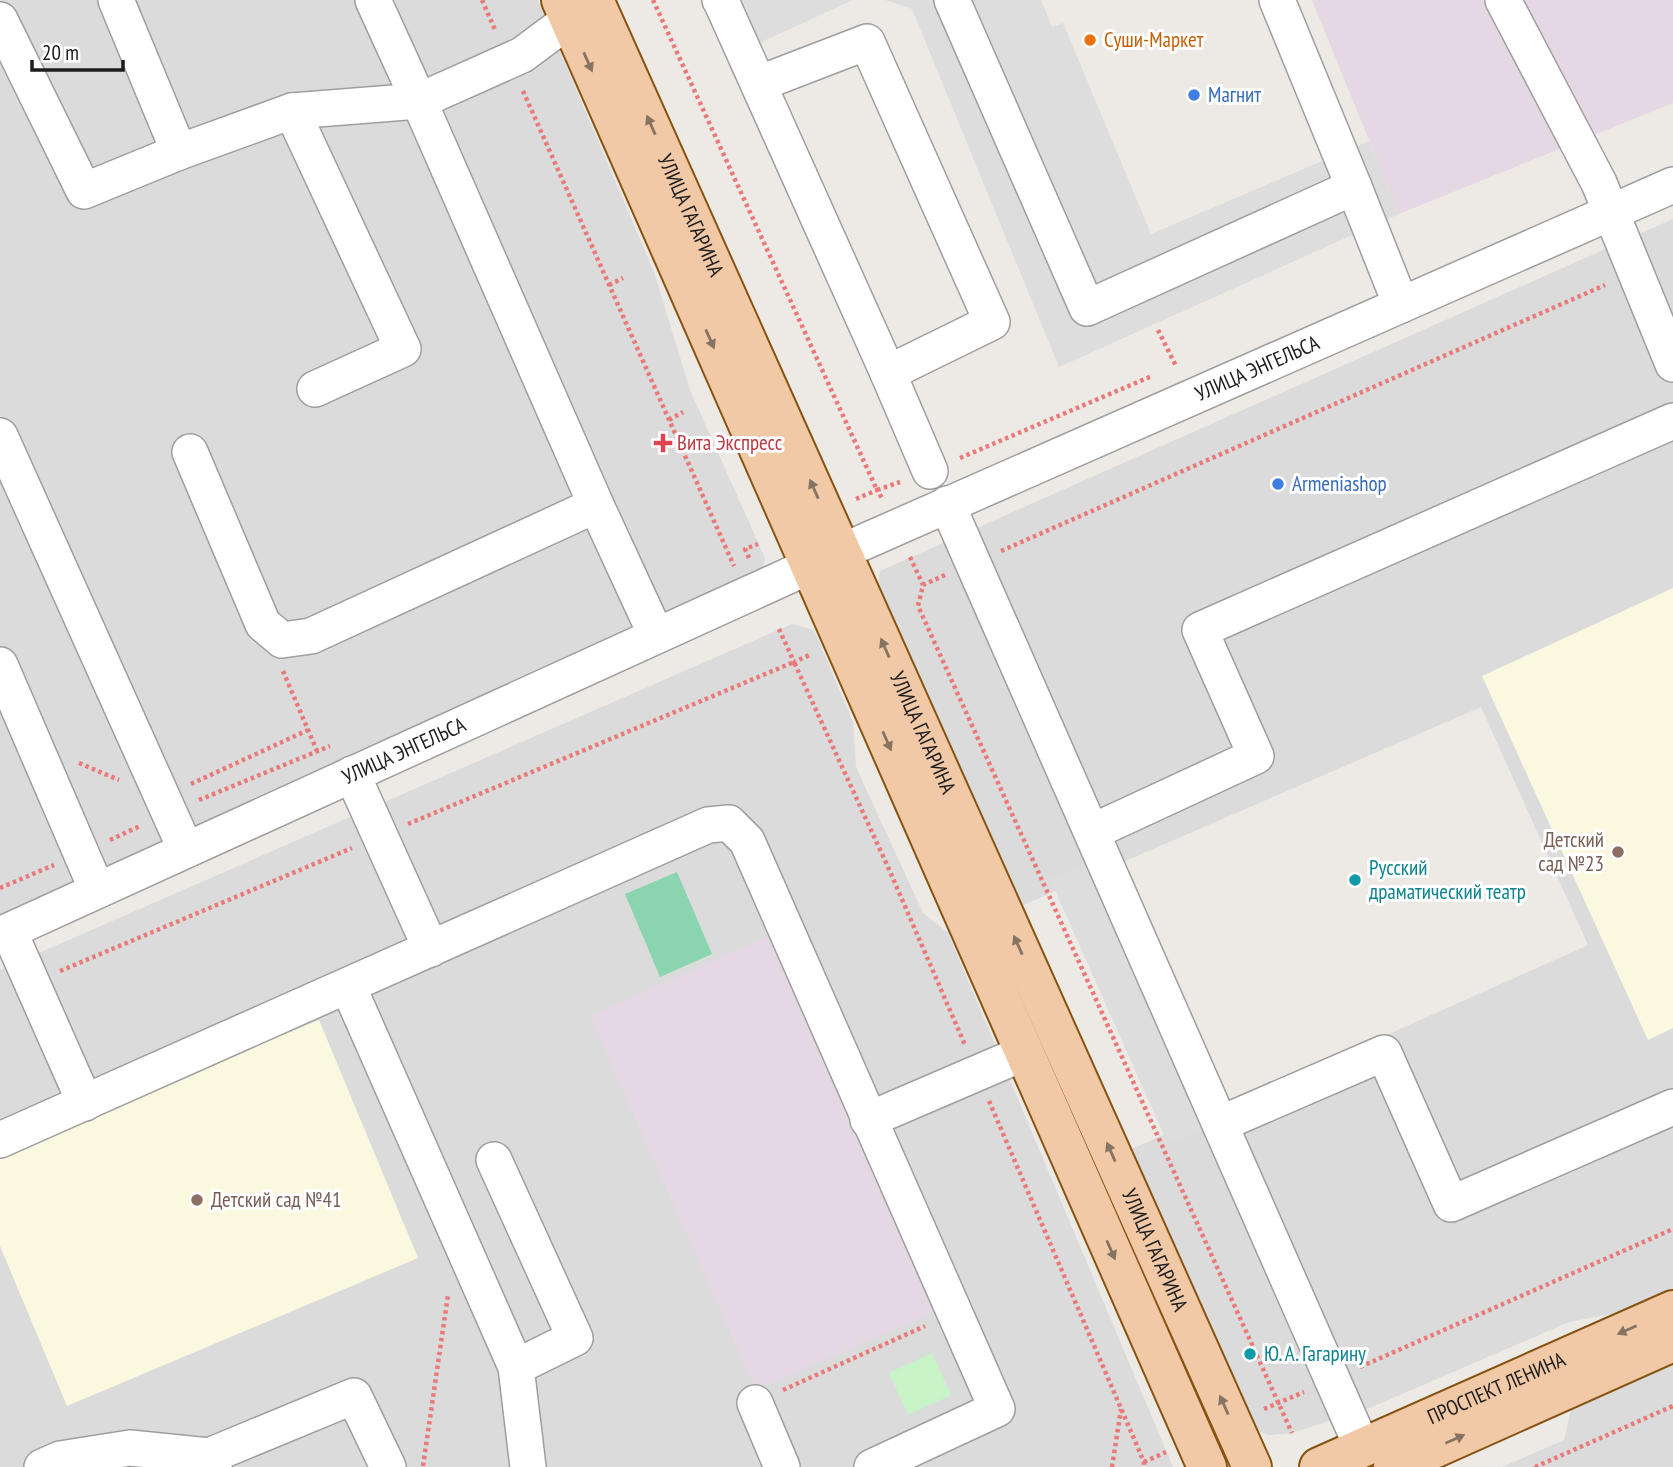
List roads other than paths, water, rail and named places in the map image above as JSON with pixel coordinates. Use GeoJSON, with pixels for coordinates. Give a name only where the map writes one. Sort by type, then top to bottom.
{"type":"FeatureCollection","features":[{"type":"Feature","properties":{"kind":"main road","name":"УЛИЦА ГАГАРИНА"},"geometry":{"type":"LineString","coordinates":[[584,4],[826,559],[1252,1467]]}},
{"type":"Feature","properties":{"kind":"main road","name":"УЛИЦА ГАГАРИНА"},"geometry":{"type":"LineString","coordinates":[[826,559],[1024,1053],[1207,1467]]}},
{"type":"Feature","properties":{"kind":"main road","name":"ПРОСПЕКТ ЛЕНИНА"},"geometry":{"type":"LineString","coordinates":[[1378,1457],[1673,1310]]}},
{"type":"Feature","properties":{"kind":"main road","name":"ПРОСПЕКТ ЛЕНИНА"},"geometry":{"type":"LineString","coordinates":[[1319,1467],[1378,1457],[1673,1342]]}},
{"type":"Feature","properties":{"kind":"street"},"geometry":{"type":"LineString","coordinates":[[116,0],[179,152]]}},
{"type":"Feature","properties":{"kind":"street"},"geometry":{"type":"LineString","coordinates":[[373,0],[656,635]]}},
{"type":"Feature","properties":{"kind":"street"},"geometry":{"type":"LineString","coordinates":[[721,0],[930,471]]}},
{"type":"Feature","properties":{"kind":"street"},"geometry":{"type":"LineString","coordinates":[[952,0],[1087,308],[1354,187]]}},
{"type":"Feature","properties":{"kind":"street"},"geometry":{"type":"LineString","coordinates":[[1277,0],[1401,305]]}},
{"type":"Feature","properties":{"kind":"street"},"geometry":{"type":"LineString","coordinates":[[1503,0],[1513,23],[1579,141],[1612,212],[1673,364]]}},
{"type":"Feature","properties":{"kind":"street"},"geometry":{"type":"LineString","coordinates":[[0,20],[84,191],[179,152],[292,111],[419,101],[522,55],[584,4]]}},
{"type":"Feature","properties":{"kind":"street"},"geometry":{"type":"LineString","coordinates":[[758,84],[867,43],[992,322],[888,373]]}},
{"type":"Feature","properties":{"kind":"street"},"geometry":{"type":"LineString","coordinates":[[292,111],[403,349],[314,389]]}},
{"type":"Feature","properties":{"kind":"street","name":"УЛИЦА ЭНГЕЛЬСА"},"geometry":{"type":"LineString","coordinates":[[4,933],[947,504],[1673,185]]}},
{"type":"Feature","properties":{"kind":"street"},"geometry":{"type":"LineString","coordinates":[[1092,832],[1256,757],[1200,630],[1673,421]]}},
{"type":"Feature","properties":{"kind":"street"},"geometry":{"type":"LineString","coordinates":[[0,436],[186,850]]}},
{"type":"Feature","properties":{"kind":"street"},"geometry":{"type":"LineString","coordinates":[[190,452],[263,624],[282,640],[311,636],[596,505]]}},
{"type":"Feature","properties":{"kind":"street"},"geometry":{"type":"LineString","coordinates":[[947,504],[1333,1380],[1378,1457]]}},
{"type":"Feature","properties":{"kind":"street"},"geometry":{"type":"LineString","coordinates":[[0,665],[97,890]]}},
{"type":"Feature","properties":{"kind":"street"},"geometry":{"type":"LineString","coordinates":[[352,774],[431,949]]}},
{"type":"Feature","properties":{"kind":"street"},"geometry":{"type":"LineString","coordinates":[[0,1140],[708,825],[729,822],[747,841],[997,1409],[872,1467]]}},
{"type":"Feature","properties":{"kind":"street"},"geometry":{"type":"LineString","coordinates":[[4,933],[32,983],[85,1103]]}},
{"type":"Feature","properties":{"kind":"street"},"geometry":{"type":"LineString","coordinates":[[348,986],[516,1367],[528,1467]]}},
{"type":"Feature","properties":{"kind":"street"},"geometry":{"type":"LineString","coordinates":[[868,1120],[1024,1053]]}},
{"type":"Feature","properties":{"kind":"street"},"geometry":{"type":"LineString","coordinates":[[1220,1124],[1384,1053],[1451,1204],[1673,1107]]}},
{"type":"Feature","properties":{"kind":"street"},"geometry":{"type":"LineString","coordinates":[[494,1160],[575,1338],[516,1367]]}},
{"type":"Feature","properties":{"kind":"street"},"geometry":{"type":"LineString","coordinates":[[42,1467],[60,1459],[130,1448],[212,1462],[354,1396],[388,1467]]}},
{"type":"Feature","properties":{"kind":"street"},"geometry":{"type":"LineString","coordinates":[[755,1403],[782,1467]]}},
{"type":"Feature","properties":{"kind":"place","name":"Суши-Маркет"},"geometry":{"type":"Point","coordinates":[1090,40]}},
{"type":"Feature","properties":{"kind":"place","name":"Магнит"},"geometry":{"type":"Point","coordinates":[1194,95]}},
{"type":"Feature","properties":{"kind":"place","name":"Вита Экспресс"},"geometry":{"type":"Point","coordinates":[663,443]}},
{"type":"Feature","properties":{"kind":"place","name":"Armeniashop"},"geometry":{"type":"Point","coordinates":[1278,484]}},
{"type":"Feature","properties":{"kind":"place","name":"Детский сад №23"},"geometry":{"type":"Point","coordinates":[1618,852]}},
{"type":"Feature","properties":{"kind":"place","name":"Русский драматический театр"},"geometry":{"type":"Point","coordinates":[1355,880]}},
{"type":"Feature","properties":{"kind":"place","name":"Детский сад №41"},"geometry":{"type":"Point","coordinates":[197,1200]}},
{"type":"Feature","properties":{"kind":"place","name":"Ю. А. Гагарину"},"geometry":{"type":"Point","coordinates":[1250,1354]}}]}
